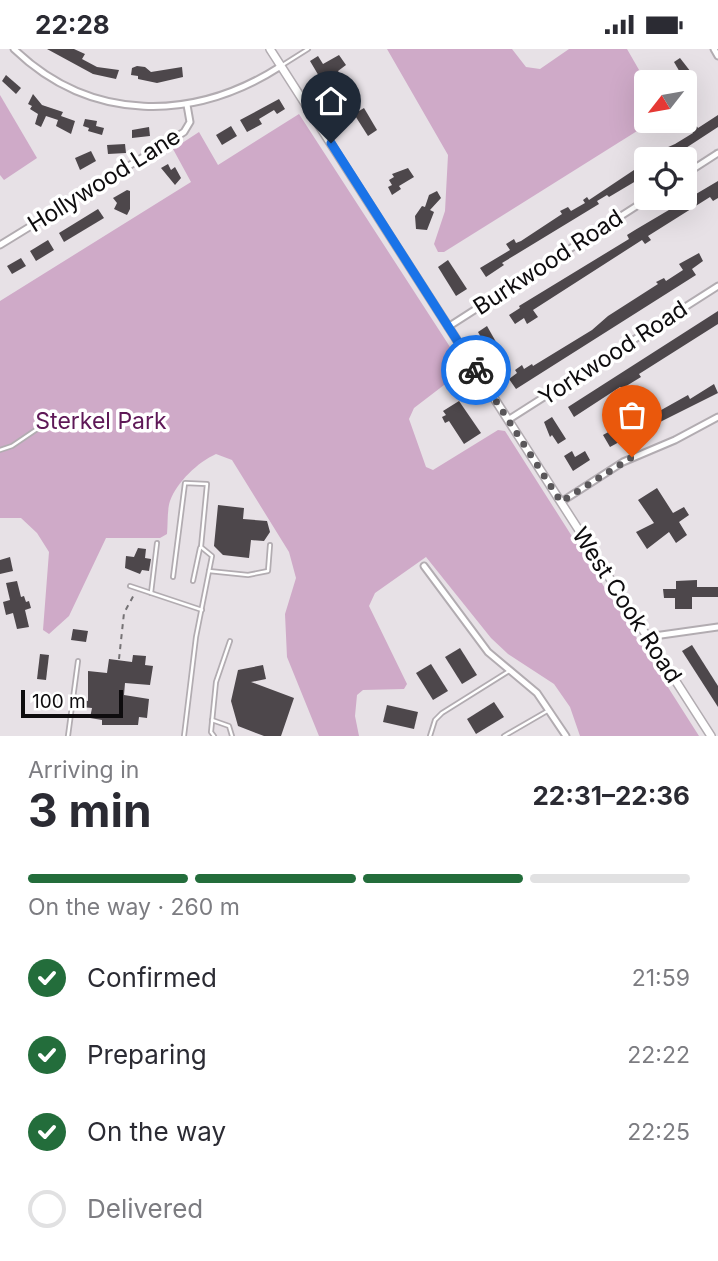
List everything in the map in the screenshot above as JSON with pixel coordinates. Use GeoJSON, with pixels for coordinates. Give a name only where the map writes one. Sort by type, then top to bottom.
{"type":"FeatureCollection","features":[{"type":"Feature","properties":{"kind":"main road","name":"West Cook Road"},"geometry":{"type":"LineString","coordinates":[[270,49],[711,736]]}},
{"type":"Feature","properties":{"kind":"street"},"geometry":{"type":"LineString","coordinates":[[14,49],[48,77],[92,96],[137,106],[187,105],[239,88],[281,66]]}},
{"type":"Feature","properties":{"kind":"street"},"geometry":{"type":"LineString","coordinates":[[714,49],[718,56]]}},
{"type":"Feature","properties":{"kind":"street","name":"Hollywood Lane"},"geometry":{"type":"LineString","coordinates":[[0,245],[184,132],[190,122],[187,105]]}},
{"type":"Feature","properties":{"kind":"street"},"geometry":{"type":"LineString","coordinates":[[697,167],[718,153]]}},
{"type":"Feature","properties":{"kind":"street","name":"Burkwood Road"},"geometry":{"type":"LineString","coordinates":[[448,327],[634,208]]}},
{"type":"Feature","properties":{"kind":"street","name":"Yorkwood Road"},"geometry":{"type":"LineString","coordinates":[[508,420],[718,286]]}},
{"type":"Feature","properties":{"kind":"street"},"geometry":{"type":"LineString","coordinates":[[561,502],[623,462],[675,440],[718,417]]}},
{"type":"Feature","properties":{"kind":"street"},"geometry":{"type":"LineString","coordinates":[[424,566],[488,653],[537,693],[566,736]]}},
{"type":"Feature","properties":{"kind":"street"},"geometry":{"type":"LineString","coordinates":[[648,637],[718,627]]}},
{"type":"Feature","properties":{"kind":"lane"},"geometry":{"type":"LineString","coordinates":[[281,66],[308,49]]}},
{"type":"Feature","properties":{"kind":"lane"},"geometry":{"type":"LineString","coordinates":[[0,450],[12,446],[43,425]]}},
{"type":"Feature","properties":{"kind":"lane"},"geometry":{"type":"LineString","coordinates":[[173,577],[185,483],[207,484],[201,547],[197,552],[193,581]]}},
{"type":"Feature","properties":{"kind":"lane"},"geometry":{"type":"LineString","coordinates":[[151,593],[157,543]]}},
{"type":"Feature","properties":{"kind":"lane"},"geometry":{"type":"LineString","coordinates":[[209,571],[248,575],[268,571],[271,545]]}},
{"type":"Feature","properties":{"kind":"lane"},"geometry":{"type":"LineString","coordinates":[[184,736],[212,556],[201,547]]}},
{"type":"Feature","properties":{"kind":"lane"},"geometry":{"type":"LineString","coordinates":[[130,586],[202,610]]}},
{"type":"Feature","properties":{"kind":"lane"},"geometry":{"type":"LineString","coordinates":[[214,736],[212,720],[216,681],[230,641]]}},
{"type":"Feature","properties":{"kind":"lane"},"geometry":{"type":"LineString","coordinates":[[68,736],[78,661]]}},
{"type":"Feature","properties":{"kind":"lane"},"geometry":{"type":"LineString","coordinates":[[430,736],[435,720],[442,713],[509,671]]}},
{"type":"Feature","properties":{"kind":"lane"},"geometry":{"type":"LineString","coordinates":[[504,736],[549,710]]}},
{"type":"Feature","properties":{"kind":"lane"},"geometry":{"type":"LineString","coordinates":[[212,720],[229,726],[232,736]]}},
{"type":"Feature","properties":{"kind":"path"},"geometry":{"type":"LineString","coordinates":[[119,659],[124,613],[133,600],[136,588]]}},
{"type":"Feature","properties":{"kind":"green space"},"geometry":{"type":"Polygon","coordinates":[[[387,49],[512,49],[526,67],[540,69],[569,49],[627,49],[639,70],[634,70],[634,133],[444,252],[438,252],[434,244],[445,211],[448,155],[387,49]]]}},
{"type":"Feature","properties":{"kind":"green space"},"geometry":{"type":"Polygon","coordinates":[[[0,95],[37,158],[4,180],[0,175],[0,95]]]}},
{"type":"Feature","properties":{"kind":"green space","name":"Sterkel Park"},"geometry":{"type":"Polygon","coordinates":[[[299,114],[463,367],[461,372],[414,408],[409,419],[426,467],[433,470],[498,430],[505,431],[699,736],[580,736],[570,707],[554,684],[508,654],[491,638],[426,557],[375,593],[369,606],[407,684],[404,689],[363,690],[357,695],[355,716],[359,736],[319,736],[287,657],[285,614],[296,578],[289,552],[232,460],[216,454],[189,473],[173,494],[168,509],[167,534],[160,538],[106,538],[69,616],[49,634],[43,630],[49,552],[37,533],[21,518],[0,518],[0,301],[191,182],[173,149],[199,132],[218,165],[299,114]]]}},
{"type":"Feature","properties":{"kind":"building"},"geometry":{"type":"Polygon","coordinates":[[[47,49],[74,49],[85,54],[82,59],[97,67],[119,70],[116,79],[93,74],[47,49]]]}},
{"type":"Feature","properties":{"kind":"building"},"geometry":{"type":"Polygon","coordinates":[[[339,55],[346,65],[338,71],[346,83],[336,89],[333,83],[326,88],[310,61],[318,56],[323,64],[339,55]]]}},
{"type":"Feature","properties":{"kind":"building"},"geometry":{"type":"Polygon","coordinates":[[[680,58],[689,70],[679,70],[674,62],[680,58]]]}},
{"type":"Feature","properties":{"kind":"building"},"geometry":{"type":"Polygon","coordinates":[[[145,67],[151,72],[182,67],[183,77],[157,83],[138,79],[138,76],[131,75],[132,68],[145,67]]]}},
{"type":"Feature","properties":{"kind":"building"},"geometry":{"type":"Polygon","coordinates":[[[6,75],[21,88],[16,94],[2,81],[6,75]]]}},
{"type":"Feature","properties":{"kind":"building"},"geometry":{"type":"Polygon","coordinates":[[[33,94],[42,105],[63,112],[61,116],[75,121],[71,134],[56,126],[58,120],[46,116],[41,127],[35,124],[38,114],[30,109],[32,106],[28,104],[33,94]]]}},
{"type":"Feature","properties":{"kind":"building"},"geometry":{"type":"Polygon","coordinates":[[[279,99],[285,109],[277,114],[274,110],[259,119],[262,124],[247,132],[240,120],[279,99]]]}},
{"type":"Feature","properties":{"kind":"building"},"geometry":{"type":"Polygon","coordinates":[[[364,108],[377,130],[368,136],[354,114],[364,108]]]}},
{"type":"Feature","properties":{"kind":"building"},"geometry":{"type":"Polygon","coordinates":[[[718,115],[718,127],[687,147],[668,147],[697,133],[698,128],[718,115]]]}},
{"type":"Feature","properties":{"kind":"building"},"geometry":{"type":"Polygon","coordinates":[[[85,119],[97,121],[96,126],[104,128],[102,135],[88,131],[89,128],[83,126],[85,119]]]}},
{"type":"Feature","properties":{"kind":"building"},"geometry":{"type":"Polygon","coordinates":[[[231,126],[237,136],[222,145],[216,135],[231,126]]]}},
{"type":"Feature","properties":{"kind":"building"},"geometry":{"type":"Polygon","coordinates":[[[149,127],[150,136],[132,138],[132,130],[149,127]]]}},
{"type":"Feature","properties":{"kind":"building"},"geometry":{"type":"Polygon","coordinates":[[[125,144],[126,153],[108,154],[107,145],[125,144]]]}},
{"type":"Feature","properties":{"kind":"building"},"geometry":{"type":"Polygon","coordinates":[[[91,151],[96,161],[80,170],[75,158],[91,151]]]}},
{"type":"Feature","properties":{"kind":"building"},"geometry":{"type":"Polygon","coordinates":[[[168,164],[171,170],[175,167],[181,178],[175,185],[161,168],[168,164]]]}},
{"type":"Feature","properties":{"kind":"building"},"geometry":{"type":"Polygon","coordinates":[[[408,168],[414,177],[399,186],[401,189],[392,195],[388,187],[392,185],[389,180],[394,177],[392,174],[408,168]]]}},
{"type":"Feature","properties":{"kind":"building"},"geometry":{"type":"Polygon","coordinates":[[[634,170],[634,182],[597,201],[599,204],[502,263],[504,265],[486,277],[480,268],[510,250],[506,244],[514,239],[516,243],[521,241],[562,214],[560,211],[568,207],[571,211],[585,203],[583,200],[587,197],[589,200],[634,170]]]}},
{"type":"Feature","properties":{"kind":"building"},"geometry":{"type":"Polygon","coordinates":[[[718,181],[718,198],[713,201],[710,197],[697,205],[697,193],[718,181]]]}},
{"type":"Feature","properties":{"kind":"building"},"geometry":{"type":"Polygon","coordinates":[[[130,191],[130,209],[127,215],[114,209],[117,203],[113,198],[130,191]]]}},
{"type":"Feature","properties":{"kind":"building"},"geometry":{"type":"Polygon","coordinates":[[[437,191],[441,198],[430,210],[434,212],[427,230],[416,229],[415,216],[422,206],[425,207],[429,195],[437,191]]]}},
{"type":"Feature","properties":{"kind":"building"},"geometry":{"type":"Polygon","coordinates":[[[98,209],[104,218],[64,242],[59,233],[98,209]]]}},
{"type":"Feature","properties":{"kind":"building"},"geometry":{"type":"Polygon","coordinates":[[[669,210],[689,210],[648,236],[651,240],[645,244],[642,240],[533,310],[538,317],[527,324],[524,318],[515,324],[509,315],[520,308],[519,306],[629,239],[627,235],[669,210]]]}},
{"type":"Feature","properties":{"kind":"building"},"geometry":{"type":"Polygon","coordinates":[[[48,240],[54,250],[36,261],[30,251],[48,240]]]}},
{"type":"Feature","properties":{"kind":"building"},"geometry":{"type":"Polygon","coordinates":[[[699,253],[703,261],[692,269],[696,275],[516,389],[509,379],[517,373],[515,370],[522,365],[524,369],[532,364],[533,366],[592,330],[608,316],[658,284],[656,282],[664,278],[666,281],[683,270],[679,264],[699,253]]]}},
{"type":"Feature","properties":{"kind":"building"},"geometry":{"type":"Polygon","coordinates":[[[21,258],[26,266],[12,274],[7,266],[21,258]]]}},
{"type":"Feature","properties":{"kind":"building"},"geometry":{"type":"Polygon","coordinates":[[[448,260],[467,289],[456,296],[438,267],[448,260]]]}},
{"type":"Feature","properties":{"kind":"building"},"geometry":{"type":"Polygon","coordinates":[[[718,311],[718,324],[639,374],[641,377],[623,388],[620,387],[574,417],[568,407],[718,311]]]}},
{"type":"Feature","properties":{"kind":"building"},"geometry":{"type":"Polygon","coordinates":[[[487,326],[500,349],[491,355],[478,332],[487,326]]]}},
{"type":"Feature","properties":{"kind":"building"},"geometry":{"type":"Polygon","coordinates":[[[714,384],[718,393],[642,431],[638,423],[688,395],[690,399],[714,384]]]}},
{"type":"Feature","properties":{"kind":"building"},"geometry":{"type":"Polygon","coordinates":[[[459,401],[481,433],[464,444],[449,421],[445,423],[442,417],[446,415],[443,411],[459,401]]]}},
{"type":"Feature","properties":{"kind":"building"},"geometry":{"type":"Polygon","coordinates":[[[552,417],[566,439],[558,444],[552,435],[550,437],[544,422],[552,417]]]}},
{"type":"Feature","properties":{"kind":"building"},"geometry":{"type":"Polygon","coordinates":[[[619,426],[621,430],[627,426],[632,435],[610,447],[603,435],[619,426]]]}},
{"type":"Feature","properties":{"kind":"building"},"geometry":{"type":"Polygon","coordinates":[[[572,451],[575,457],[585,451],[590,460],[573,471],[564,456],[572,451]]]}},
{"type":"Feature","properties":{"kind":"building"},"geometry":{"type":"Polygon","coordinates":[[[657,488],[673,513],[684,507],[689,515],[679,522],[687,535],[676,543],[669,532],[647,549],[636,532],[654,523],[638,500],[657,488]]]}},
{"type":"Feature","properties":{"kind":"building"},"geometry":{"type":"Polygon","coordinates":[[[218,505],[244,508],[243,519],[267,521],[270,532],[264,541],[251,540],[249,558],[223,555],[214,546],[218,505]]]}},
{"type":"Feature","properties":{"kind":"building"},"geometry":{"type":"Polygon","coordinates":[[[138,548],[146,549],[145,558],[151,559],[149,571],[142,570],[140,574],[125,568],[126,556],[134,557],[138,548]]]}},
{"type":"Feature","properties":{"kind":"building"},"geometry":{"type":"Polygon","coordinates":[[[10,557],[13,571],[0,574],[0,560],[10,557]]]}},
{"type":"Feature","properties":{"kind":"building"},"geometry":{"type":"Polygon","coordinates":[[[697,580],[697,587],[718,587],[718,597],[692,597],[692,609],[675,609],[675,598],[664,598],[663,589],[676,589],[676,581],[697,580]]]}},
{"type":"Feature","properties":{"kind":"building"},"geometry":{"type":"Polygon","coordinates":[[[17,581],[21,597],[24,596],[26,602],[29,601],[31,608],[25,610],[29,627],[17,629],[13,613],[6,615],[3,602],[10,600],[6,583],[17,581]]]}},
{"type":"Feature","properties":{"kind":"building"},"geometry":{"type":"Polygon","coordinates":[[[73,629],[88,631],[86,642],[71,640],[73,629]]]}},
{"type":"Feature","properties":{"kind":"building"},"geometry":{"type":"Polygon","coordinates":[[[692,645],[718,686],[718,707],[682,651],[692,645]]]}},
{"type":"Feature","properties":{"kind":"building"},"geometry":{"type":"Polygon","coordinates":[[[460,648],[477,675],[462,684],[445,657],[460,648]]]}},
{"type":"Feature","properties":{"kind":"building"},"geometry":{"type":"Polygon","coordinates":[[[40,654],[49,655],[46,680],[37,679],[40,654]]]}},
{"type":"Feature","properties":{"kind":"building"},"geometry":{"type":"Polygon","coordinates":[[[133,655],[146,656],[145,665],[153,666],[150,685],[125,683],[124,695],[149,699],[147,718],[139,717],[138,725],[102,725],[102,720],[90,718],[92,708],[81,707],[82,700],[88,701],[88,671],[107,673],[109,659],[132,662],[133,655]]]}},
{"type":"Feature","properties":{"kind":"building"},"geometry":{"type":"Polygon","coordinates":[[[431,664],[448,691],[433,700],[416,673],[431,664]]]}},
{"type":"Feature","properties":{"kind":"building"},"geometry":{"type":"Polygon","coordinates":[[[263,665],[266,679],[251,682],[294,698],[281,736],[264,736],[238,726],[231,701],[238,670],[263,665]]]}},
{"type":"Feature","properties":{"kind":"building"},"geometry":{"type":"Polygon","coordinates":[[[494,702],[504,717],[476,734],[467,719],[494,702]]]}},
{"type":"Feature","properties":{"kind":"building"},"geometry":{"type":"Polygon","coordinates":[[[387,705],[418,712],[414,729],[383,722],[387,705]]]}},
{"type":"Feature","properties":{"kind":"way so far"},"geometry":{"type":"LineString","coordinates":[[476,370],[561,502],[632,457]]}},
{"type":"Feature","properties":{"kind":"route"},"geometry":{"type":"LineString","coordinates":[[331,143],[476,370]]}}]}
